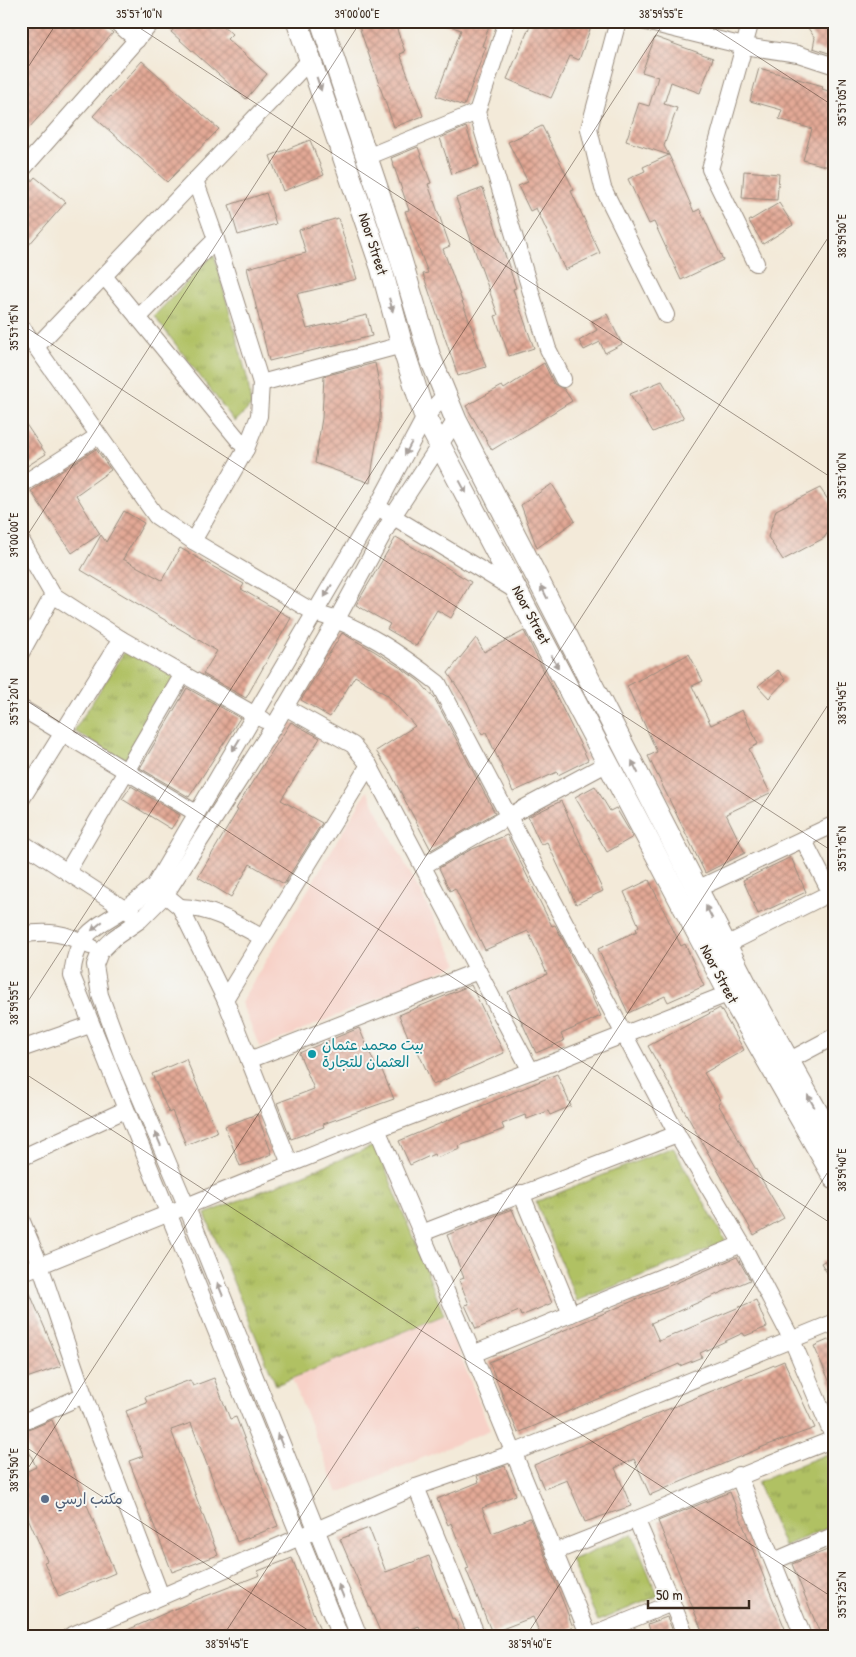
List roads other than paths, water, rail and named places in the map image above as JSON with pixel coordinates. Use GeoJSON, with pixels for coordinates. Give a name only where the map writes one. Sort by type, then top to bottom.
{"type":"FeatureCollection","features":[{"type":"Feature","properties":{"kind":"main road","name":"Noor Street"},"geometry":{"type":"LineString","coordinates":[[297,21],[381,267],[402,345],[425,417],[608,763],[738,989],[835,1179]]}},
{"type":"Feature","properties":{"kind":"main road","name":"Noor Street"},"geometry":{"type":"LineString","coordinates":[[321,21],[399,253],[430,357],[456,420],[726,945],[738,989],[788,1061],[835,1144]]}},
{"type":"Feature","properties":{"kind":"street"},"geometry":{"type":"LineString","coordinates":[[115,21],[137,40]]}},
{"type":"Feature","properties":{"kind":"street"},"geometry":{"type":"LineString","coordinates":[[21,170],[154,21]]}},
{"type":"Feature","properties":{"kind":"street"},"geometry":{"type":"LineString","coordinates":[[507,21],[477,112],[548,349],[563,380]]}},
{"type":"Feature","properties":{"kind":"street"},"geometry":{"type":"LineString","coordinates":[[618,21],[589,129],[603,188],[666,314]]}},
{"type":"Feature","properties":{"kind":"street"},"geometry":{"type":"LineString","coordinates":[[642,21],[744,46],[798,54],[835,66]]}},
{"type":"Feature","properties":{"kind":"street"},"geometry":{"type":"LineString","coordinates":[[751,21],[710,169],[756,263]]}},
{"type":"Feature","properties":{"kind":"street"},"geometry":{"type":"LineString","coordinates":[[36,347],[311,59]]}},
{"type":"Feature","properties":{"kind":"street"},"geometry":{"type":"LineString","coordinates":[[367,156],[477,112]]}},
{"type":"Feature","properties":{"kind":"street"},"geometry":{"type":"LineString","coordinates":[[193,541],[246,449],[260,416],[261,383],[195,180]]}},
{"type":"Feature","properties":{"kind":"street"},"geometry":{"type":"LineString","coordinates":[[138,318],[216,240]]}},
{"type":"Feature","properties":{"kind":"street"},"geometry":{"type":"LineString","coordinates":[[104,276],[246,449]]}},
{"type":"Feature","properties":{"kind":"street"},"geometry":{"type":"LineString","coordinates":[[21,326],[156,516],[193,541],[315,613],[337,619],[410,661],[438,683],[676,1134],[742,1244],[792,1340],[834,1440],[738,1476],[637,1520],[554,1552]]}},
{"type":"Feature","properties":{"kind":"street"},"geometry":{"type":"LineString","coordinates":[[261,383],[402,345]]}},
{"type":"Feature","properties":{"kind":"street"},"geometry":{"type":"LineString","coordinates":[[340,1636],[170,1213],[90,1025],[72,976],[74,955],[81,942],[99,924],[159,890],[196,813],[377,507],[425,417],[445,395]]}},
{"type":"Feature","properties":{"kind":"street"},"geometry":{"type":"LineString","coordinates":[[359,1636],[186,1205],[123,1058],[100,995],[95,965],[100,952],[114,938],[140,920],[274,726],[337,619],[393,516],[456,420]]}},
{"type":"Feature","properties":{"kind":"street"},"geometry":{"type":"LineString","coordinates":[[21,485],[98,436]]}},
{"type":"Feature","properties":{"kind":"street"},"geometry":{"type":"LineString","coordinates":[[377,507],[518,592]]}},
{"type":"Feature","properties":{"kind":"street"},"geometry":{"type":"LineString","coordinates":[[21,540],[53,595],[121,640],[274,726]]}},
{"type":"Feature","properties":{"kind":"street"},"geometry":{"type":"LineString","coordinates":[[21,653],[53,595]]}},
{"type":"Feature","properties":{"kind":"street"},"geometry":{"type":"LineString","coordinates":[[21,800],[121,640]]}},
{"type":"Feature","properties":{"kind":"street"},"geometry":{"type":"LineString","coordinates":[[67,872],[128,772],[183,674]]}},
{"type":"Feature","properties":{"kind":"street"},"geometry":{"type":"LineString","coordinates":[[285,707],[353,745],[369,765],[531,1071]]}},
{"type":"Feature","properties":{"kind":"street"},"geometry":{"type":"LineString","coordinates":[[21,708],[196,813]]}},
{"type":"Feature","properties":{"kind":"street"},"geometry":{"type":"LineString","coordinates":[[423,866],[509,816],[608,763]]}},
{"type":"Feature","properties":{"kind":"street"},"geometry":{"type":"LineString","coordinates":[[224,999],[369,765]]}},
{"type":"Feature","properties":{"kind":"street"},"geometry":{"type":"LineString","coordinates":[[697,889],[835,824]]}},
{"type":"Feature","properties":{"kind":"street"},"geometry":{"type":"LineString","coordinates":[[726,945],[832,897],[803,839]]}},
{"type":"Feature","properties":{"kind":"street"},"geometry":{"type":"LineString","coordinates":[[21,842],[140,920]]}},
{"type":"Feature","properties":{"kind":"street"},"geometry":{"type":"LineString","coordinates":[[159,890],[180,907],[224,999],[290,1164]]}},
{"type":"Feature","properties":{"kind":"street"},"geometry":{"type":"LineString","coordinates":[[180,907],[197,907],[219,914],[263,938]]}},
{"type":"Feature","properties":{"kind":"street"},"geometry":{"type":"LineString","coordinates":[[21,935],[36,932],[61,933],[100,952]]}},
{"type":"Feature","properties":{"kind":"street"},"geometry":{"type":"LineString","coordinates":[[249,1060],[478,971]]}},
{"type":"Feature","properties":{"kind":"street"},"geometry":{"type":"LineString","coordinates":[[21,1273],[377,1129],[625,1035],[738,989]]}},
{"type":"Feature","properties":{"kind":"street"},"geometry":{"type":"LineString","coordinates":[[21,1049],[90,1025]]}},
{"type":"Feature","properties":{"kind":"street"},"geometry":{"type":"LineString","coordinates":[[788,1061],[835,1036]]}},
{"type":"Feature","properties":{"kind":"street"},"geometry":{"type":"LineString","coordinates":[[21,1158],[125,1110]]}},
{"type":"Feature","properties":{"kind":"street"},"geometry":{"type":"LineString","coordinates":[[377,1129],[590,1636],[672,1603]]}},
{"type":"Feature","properties":{"kind":"street"},"geometry":{"type":"LineString","coordinates":[[422,1233],[676,1134]]}},
{"type":"Feature","properties":{"kind":"street"},"geometry":{"type":"LineString","coordinates":[[522,1193],[571,1314]]}},
{"type":"Feature","properties":{"kind":"street"},"geometry":{"type":"LineString","coordinates":[[21,1219],[40,1265],[84,1394],[161,1596]]}},
{"type":"Feature","properties":{"kind":"street"},"geometry":{"type":"LineString","coordinates":[[473,1354],[742,1244]]}},
{"type":"Feature","properties":{"kind":"street"},"geometry":{"type":"LineString","coordinates":[[70,1636],[416,1487],[513,1453],[835,1322]]}},
{"type":"Feature","properties":{"kind":"street"},"geometry":{"type":"LineString","coordinates":[[21,1423],[84,1394]]}},
{"type":"Feature","properties":{"kind":"street"},"geometry":{"type":"LineString","coordinates":[[738,1476],[804,1636]]}},
{"type":"Feature","properties":{"kind":"street"},"geometry":{"type":"LineString","coordinates":[[416,1487],[477,1636]]}},
{"type":"Feature","properties":{"kind":"street"},"geometry":{"type":"LineString","coordinates":[[637,1520],[686,1636]]}},
{"type":"Feature","properties":{"kind":"street"},"geometry":{"type":"LineString","coordinates":[[774,1561],[835,1535]]}},
{"type":"Feature","properties":{"kind":"place","name":"بيت محمد عثمان العثمان للتجارة"},"geometry":{"type":"Point","coordinates":[312,1054]}},
{"type":"Feature","properties":{"kind":"place","name":"مكتب ارسي"},"geometry":{"type":"Point","coordinates":[45,1499]}}]}
